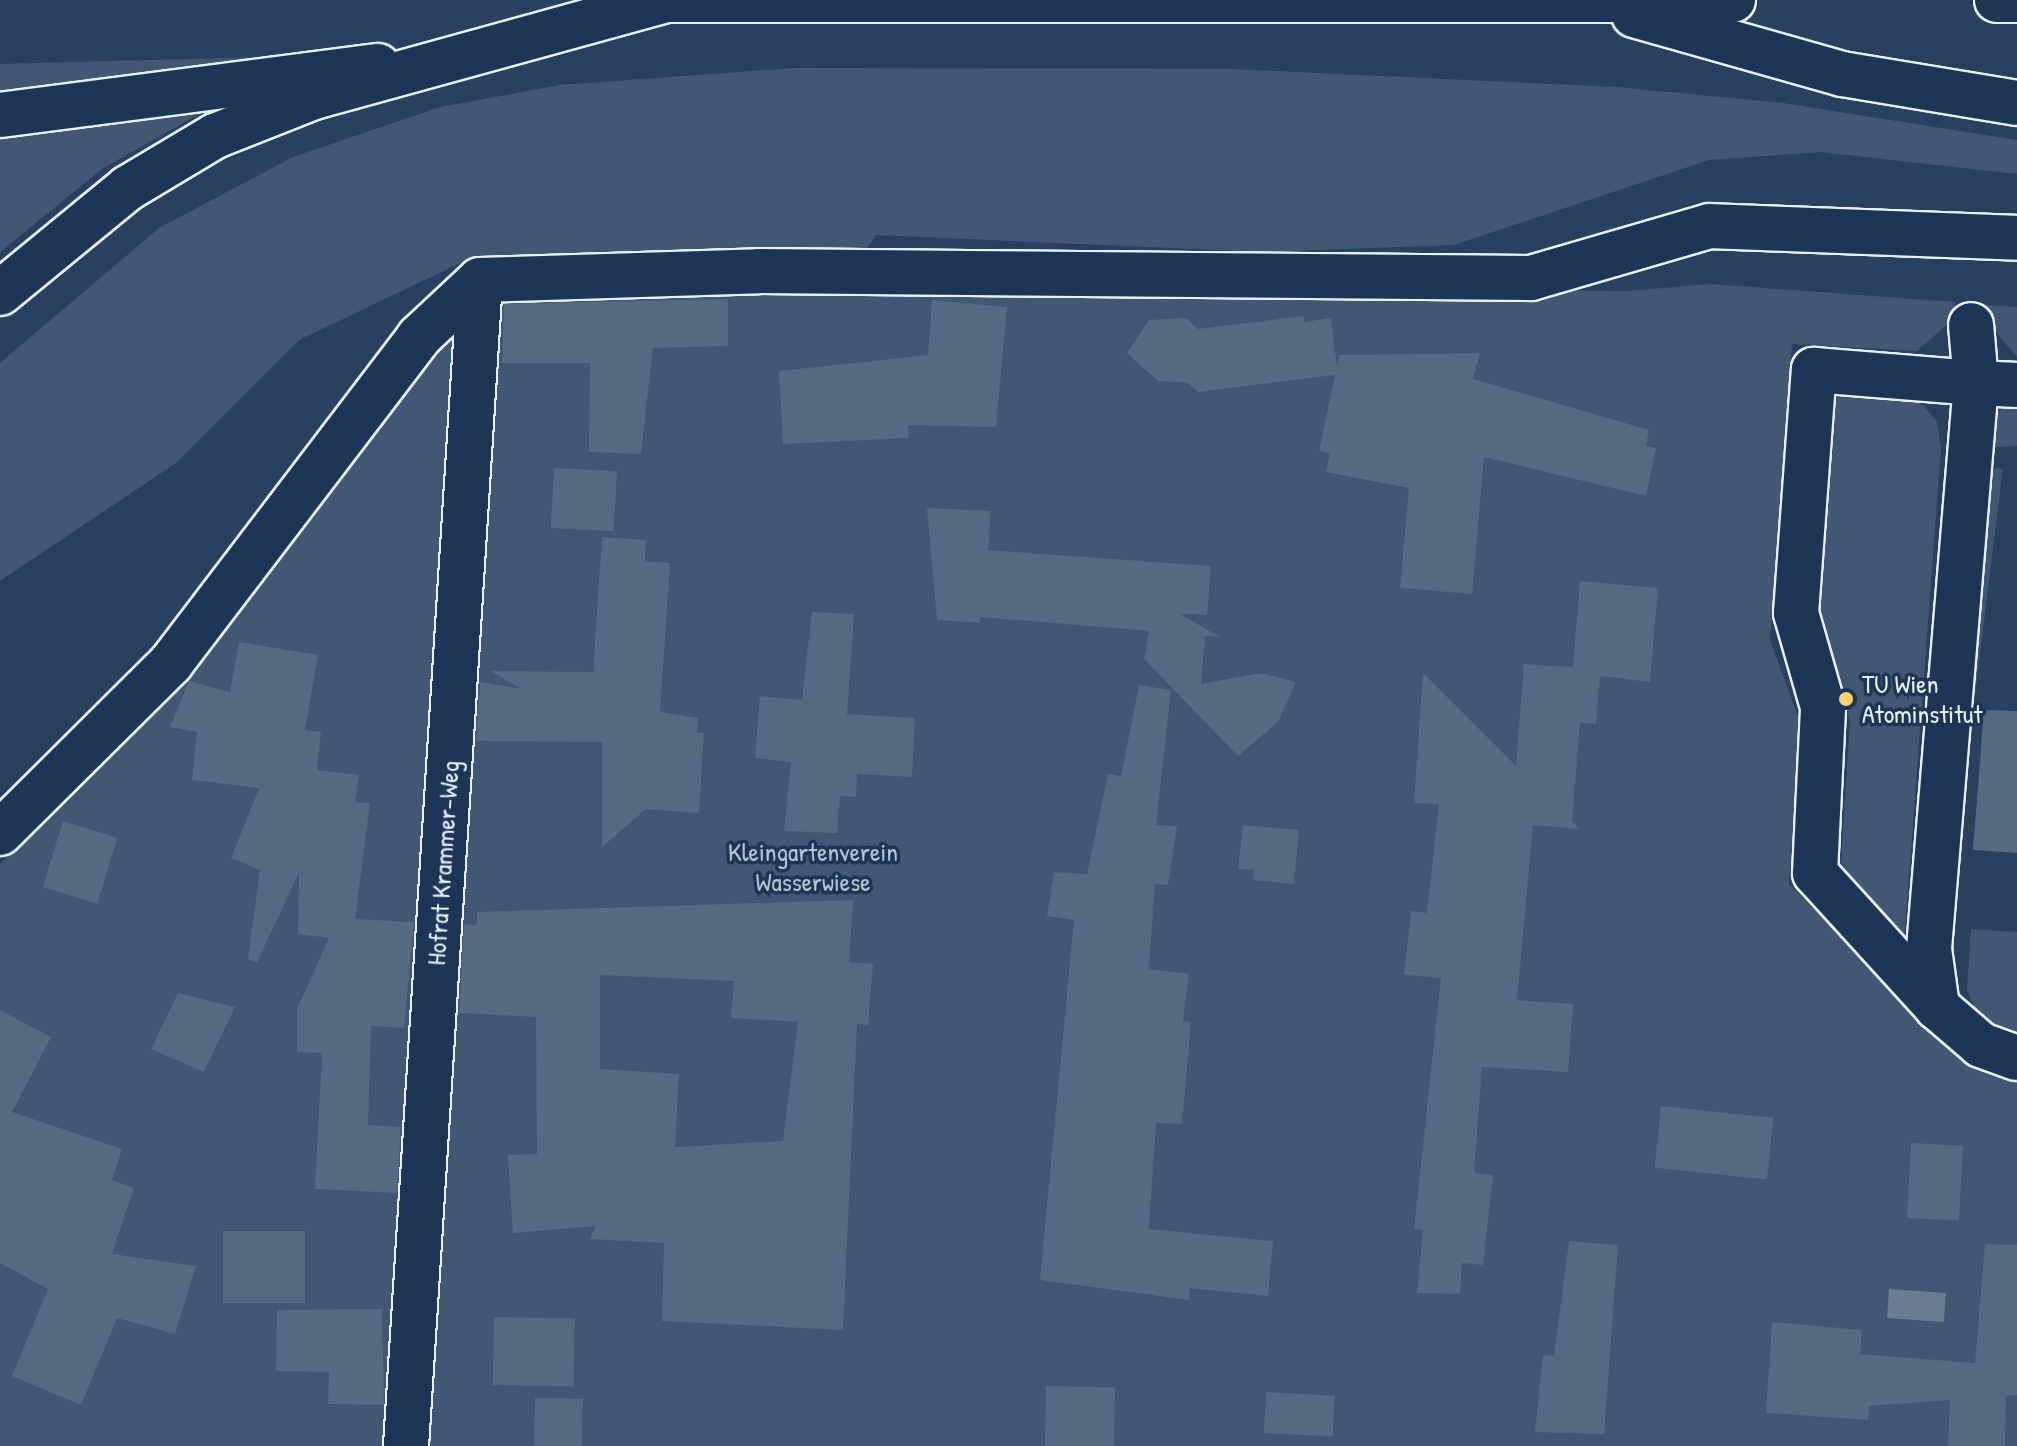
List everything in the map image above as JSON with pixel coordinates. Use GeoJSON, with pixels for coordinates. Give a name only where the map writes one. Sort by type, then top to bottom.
{"type":"FeatureCollection","features":[{"type":"Feature","properties":{"kind":"main road"},"geometry":{"type":"LineString","coordinates":[[647,0],[1594,4],[1733,0]]}},
{"type":"Feature","properties":{"kind":"main road"},"geometry":{"type":"LineString","coordinates":[[0,293],[128,188],[215,136],[314,97],[665,0]]}},
{"type":"Feature","properties":{"kind":"main road"},"geometry":{"type":"LineString","coordinates":[[1997,0],[2017,0]]}},
{"type":"Feature","properties":{"kind":"main road"},"geometry":{"type":"LineString","coordinates":[[1594,4],[1842,74],[2017,103]]}},
{"type":"Feature","properties":{"kind":"main road"},"geometry":{"type":"LineString","coordinates":[[0,115],[447,58]]}},
{"type":"Feature","properties":{"kind":"main road"},"geometry":{"type":"LineString","coordinates":[[0,833],[171,663],[419,337],[480,280],[759,271],[1531,278],[1710,226],[2017,238]]}},
{"type":"Feature","properties":{"kind":"main road","name":"Hofrat Krammer-Weg"},"geometry":{"type":"LineString","coordinates":[[406,1446],[480,280]]}},
{"type":"Feature","properties":{"kind":"main road"},"geometry":{"type":"LineString","coordinates":[[1937,1007],[1929,949],[1996,384],[1971,325]]}},
{"type":"Feature","properties":{"kind":"main road"},"geometry":{"type":"LineString","coordinates":[[1996,384],[1814,370],[1796,613],[1823,707],[1815,873],[1937,1007],[1981,1045],[2017,1058]]}},
{"type":"Feature","properties":{"kind":"green space"},"geometry":{"type":"Polygon","coordinates":[[[301,56],[102,169],[0,252],[0,64],[301,56]]]}},
{"type":"Feature","properties":{"kind":"green space"},"geometry":{"type":"Polygon","coordinates":[[[796,68],[1231,69],[1616,87],[1783,103],[2017,140],[2017,174],[1820,152],[1709,160],[1454,245],[1264,252],[876,235],[865,251],[477,255],[299,340],[176,463],[0,581],[0,363],[159,228],[293,157],[440,107],[560,85],[796,68]]]}},
{"type":"Feature","properties":{"kind":"green space","name":"Kleingartenverein Wasserwiese"},"geometry":{"type":"Polygon","coordinates":[[[1710,284],[1955,302],[1951,321],[1917,351],[1792,344],[1770,640],[1800,722],[1789,884],[1953,1051],[1984,1069],[2017,1075],[2017,1446],[0,1446],[0,864],[205,659],[488,285],[1628,291],[1710,284]]]}},
{"type":"Feature","properties":{"kind":"green space"},"geometry":{"type":"Polygon","coordinates":[[[1986,305],[2017,307],[2017,357],[1992,327],[1986,305]]]}},
{"type":"Feature","properties":{"kind":"green space"},"geometry":{"type":"Polygon","coordinates":[[[1837,390],[1903,395],[1924,406],[1937,422],[1941,448],[1904,944],[1841,863],[1850,720],[1819,629],[1837,390]]]}},
{"type":"Feature","properties":{"kind":"green space"},"geometry":{"type":"Polygon","coordinates":[[[2017,403],[2017,446],[1982,448],[1998,411],[2017,403]]]}},
{"type":"Feature","properties":{"kind":"green space"},"geometry":{"type":"Polygon","coordinates":[[[1979,466],[2003,469],[1975,696],[1951,693],[1979,466]]]}},
{"type":"Feature","properties":{"kind":"green space"},"geometry":{"type":"Polygon","coordinates":[[[1971,929],[2017,932],[2017,1041],[1977,1015],[1967,989],[1971,929]]]}},
{"type":"Feature","properties":{"kind":"shaded area"},"geometry":{"type":"Polygon","coordinates":[[[1889,1289],[1946,1293],[1944,1322],[1887,1318],[1889,1289]]]}},
{"type":"Feature","properties":{"kind":"building"},"geometry":{"type":"Polygon","coordinates":[[[728,299],[728,346],[653,348],[641,454],[589,452],[590,363],[502,363],[504,304],[728,299]]]}},
{"type":"Feature","properties":{"kind":"building"},"geometry":{"type":"Polygon","coordinates":[[[932,300],[1007,307],[996,427],[908,425],[909,438],[783,444],[779,371],[928,355],[932,300]]]}},
{"type":"Feature","properties":{"kind":"building"},"geometry":{"type":"Polygon","coordinates":[[[1304,316],[1304,322],[1331,318],[1337,367],[1339,355],[1480,353],[1473,379],[1649,430],[1646,446],[1656,448],[1646,496],[1484,457],[1472,594],[1400,588],[1409,488],[1326,472],[1330,453],[1319,451],[1335,375],[1198,392],[1188,383],[1158,381],[1127,353],[1149,320],[1186,318],[1198,329],[1304,316]]]}},
{"type":"Feature","properties":{"kind":"building"},"geometry":{"type":"Polygon","coordinates":[[[554,468],[617,471],[614,531],[551,528],[554,468]]]}},
{"type":"Feature","properties":{"kind":"building"},"geometry":{"type":"Polygon","coordinates":[[[927,508],[991,511],[988,550],[1211,566],[1207,615],[1180,614],[1220,637],[1205,636],[1201,684],[1261,673],[1296,682],[1278,722],[1238,756],[1144,659],[1149,631],[980,617],[980,623],[937,620],[927,508]]]}},
{"type":"Feature","properties":{"kind":"building"},"geometry":{"type":"Polygon","coordinates":[[[602,537],[646,540],[645,561],[670,563],[660,712],[698,718],[697,733],[704,733],[699,813],[646,809],[602,847],[602,742],[476,741],[480,682],[521,689],[491,671],[593,672],[602,537]]]}},
{"type":"Feature","properties":{"kind":"building"},"geometry":{"type":"Polygon","coordinates":[[[1580,581],[1658,588],[1650,682],[1600,676],[1596,724],[1580,723],[1572,821],[1580,829],[1533,825],[1517,1000],[1573,1004],[1568,1072],[1482,1067],[1474,1173],[1493,1175],[1483,1265],[1462,1263],[1460,1294],[1417,1293],[1423,1230],[1414,1229],[1441,978],[1404,975],[1411,911],[1427,913],[1439,804],[1414,803],[1423,673],[1516,766],[1524,664],[1573,667],[1580,581]]]}},
{"type":"Feature","properties":{"kind":"building"},"geometry":{"type":"Polygon","coordinates":[[[812,612],[854,614],[847,714],[915,718],[912,777],[857,774],[856,797],[840,796],[837,833],[784,831],[791,762],[755,758],[760,696],[802,700],[812,612]]]}},
{"type":"Feature","properties":{"kind":"building"},"geometry":{"type":"Polygon","coordinates":[[[239,642],[318,655],[305,730],[321,732],[317,770],[359,775],[355,802],[370,803],[355,919],[414,922],[404,1028],[371,1026],[368,1125],[401,1127],[397,1193],[315,1189],[322,1053],[297,1052],[297,1009],[329,938],[298,934],[299,873],[257,962],[248,959],[260,870],[231,858],[259,788],[192,780],[197,732],[170,727],[189,681],[230,692],[239,642]]]}},
{"type":"Feature","properties":{"kind":"building"},"geometry":{"type":"Polygon","coordinates":[[[1139,685],[1171,690],[1156,825],[1177,826],[1168,885],[1155,884],[1149,969],[1189,974],[1183,1021],[1191,1022],[1182,1124],[1156,1123],[1149,1229],[1273,1241],[1268,1296],[1190,1288],[1189,1300],[1040,1280],[1074,920],[1047,916],[1054,872],[1087,874],[1108,774],[1121,776],[1139,685]]]}},
{"type":"Feature","properties":{"kind":"building"},"geometry":{"type":"Polygon","coordinates":[[[1984,710],[2017,711],[2017,853],[1973,850],[1984,710]]]}},
{"type":"Feature","properties":{"kind":"building"},"geometry":{"type":"Polygon","coordinates":[[[63,821],[118,838],[97,904],[43,887],[63,821]]]}},
{"type":"Feature","properties":{"kind":"building"},"geometry":{"type":"Polygon","coordinates":[[[1243,825],[1299,830],[1294,884],[1253,880],[1254,870],[1238,869],[1243,825]]]}},
{"type":"Feature","properties":{"kind":"building"},"geometry":{"type":"Polygon","coordinates":[[[853,900],[849,962],[873,964],[868,1025],[857,1024],[843,1330],[662,1321],[664,1243],[590,1239],[595,1226],[513,1233],[508,1155],[537,1154],[536,1017],[459,1013],[464,924],[477,925],[477,912],[853,900]],[[600,975],[600,1069],[679,1074],[675,1147],[783,1141],[798,1022],[731,1018],[734,981],[600,975]]]}},
{"type":"Feature","properties":{"kind":"building"},"geometry":{"type":"Polygon","coordinates":[[[178,993],[235,1007],[204,1072],[151,1049],[178,993]]]}},
{"type":"Feature","properties":{"kind":"building"},"geometry":{"type":"Polygon","coordinates":[[[0,1010],[51,1037],[12,1112],[122,1149],[112,1180],[134,1188],[112,1254],[196,1266],[175,1334],[117,1318],[81,1405],[12,1376],[48,1289],[0,1263],[0,1010]]]}},
{"type":"Feature","properties":{"kind":"building"},"geometry":{"type":"Polygon","coordinates":[[[1661,1106],[1773,1118],[1767,1179],[1655,1168],[1661,1106]]]}},
{"type":"Feature","properties":{"kind":"building"},"geometry":{"type":"Polygon","coordinates":[[[1911,1143],[1963,1146],[1959,1221],[1907,1218],[1911,1143]]]}},
{"type":"Feature","properties":{"kind":"building"},"geometry":{"type":"Polygon","coordinates":[[[223,1231],[305,1231],[305,1303],[223,1303],[223,1231]]]}},
{"type":"Feature","properties":{"kind":"building"},"geometry":{"type":"Polygon","coordinates":[[[1569,1241],[1618,1245],[1604,1434],[1535,1432],[1543,1355],[1554,1356],[1569,1241]]]}},
{"type":"Feature","properties":{"kind":"building"},"geometry":{"type":"Polygon","coordinates":[[[1985,1244],[2017,1245],[2017,1395],[2006,1396],[2005,1446],[1948,1446],[1950,1400],[1869,1406],[1868,1420],[1766,1413],[1772,1322],[1862,1330],[1860,1354],[1975,1363],[1985,1244]]]}},
{"type":"Feature","properties":{"kind":"building"},"geometry":{"type":"Polygon","coordinates":[[[382,1309],[384,1405],[328,1404],[329,1372],[276,1371],[277,1310],[382,1309]]]}},
{"type":"Feature","properties":{"kind":"building"},"geometry":{"type":"Polygon","coordinates":[[[494,1317],[575,1318],[574,1386],[493,1385],[494,1317]]]}},
{"type":"Feature","properties":{"kind":"building"},"geometry":{"type":"Polygon","coordinates":[[[1046,1386],[1115,1387],[1114,1446],[1045,1446],[1046,1386]]]}},
{"type":"Feature","properties":{"kind":"building"},"geometry":{"type":"Polygon","coordinates":[[[1266,1392],[1335,1396],[1333,1437],[1264,1433],[1266,1392]]]}},
{"type":"Feature","properties":{"kind":"building"},"geometry":{"type":"Polygon","coordinates":[[[535,1398],[583,1399],[582,1446],[534,1446],[535,1398]]]}},
{"type":"Feature","properties":{"kind":"place","name":"TU Wien Atominstitut"},"geometry":{"type":"Point","coordinates":[1846,699]}}]}
